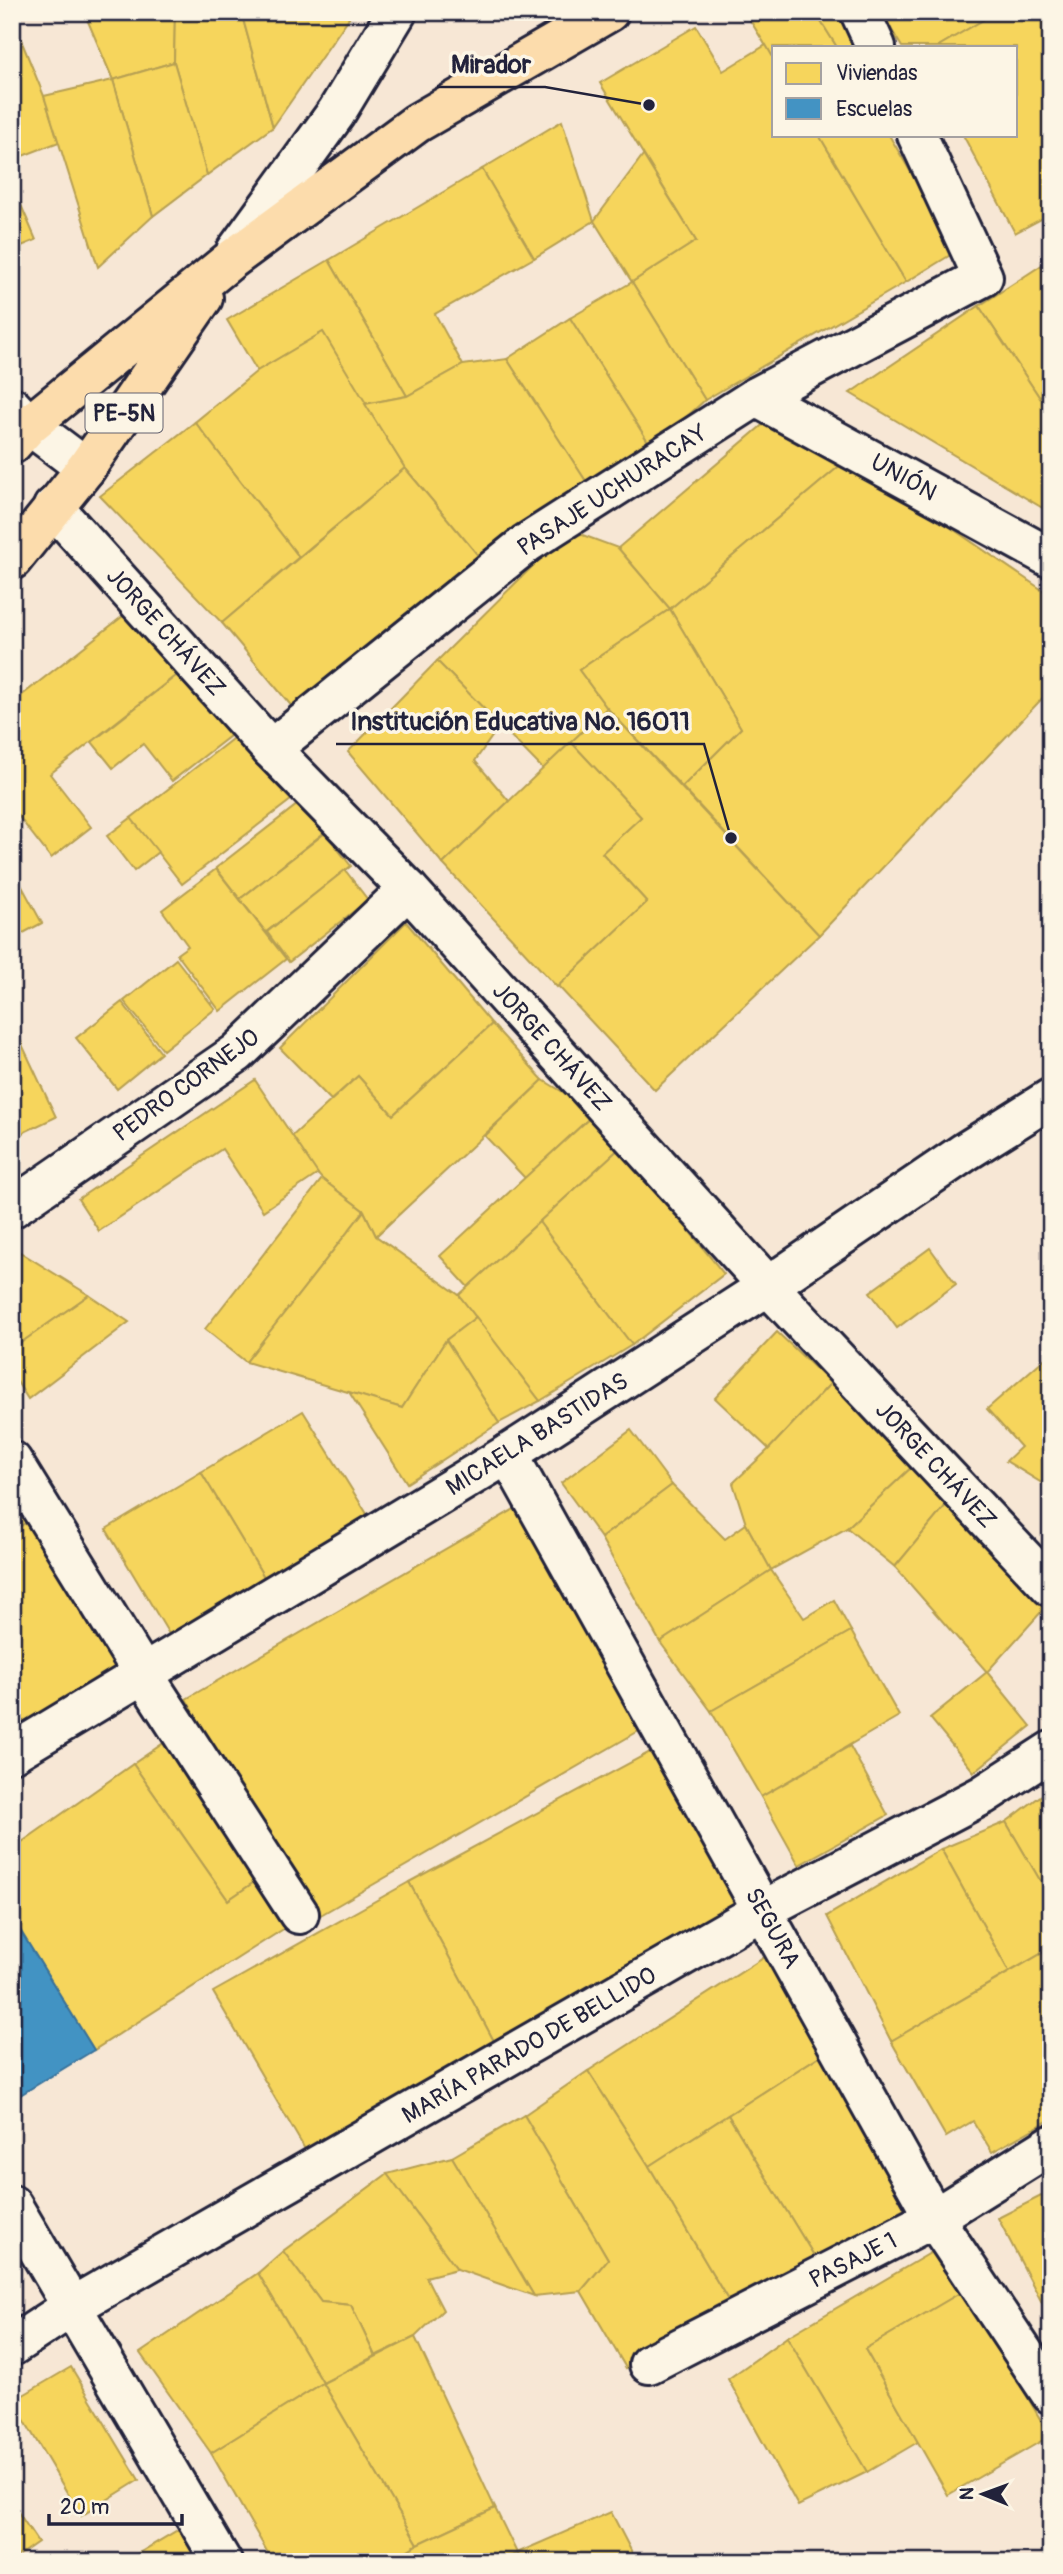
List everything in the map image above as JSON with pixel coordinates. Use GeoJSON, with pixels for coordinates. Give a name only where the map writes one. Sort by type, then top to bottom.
{"type":"FeatureCollection","features":[{"type":"Feature","properties":{"kind":"highway","name":"PE-5N"},"geometry":{"type":"LineString","coordinates":[[16,428],[228,262],[417,123],[609,12]]}},
{"type":"Feature","properties":{"kind":"highway","name":"PE-5N"},"geometry":{"type":"LineString","coordinates":[[12,560],[86,468],[228,262]]}},
{"type":"Feature","properties":{"kind":"street"},"geometry":{"type":"LineString","coordinates":[[228,262],[336,113],[397,12]]}},
{"type":"Feature","properties":{"kind":"street"},"geometry":{"type":"LineString","coordinates":[[860,12],[876,46]]}},
{"type":"Feature","properties":{"kind":"street","name":"PASAJE UCHURACAY"},"geometry":{"type":"LineString","coordinates":[[271,749],[527,543],[756,397],[983,277],[917,136]]}},
{"type":"Feature","properties":{"kind":"street","name":"UNIÓN"},"geometry":{"type":"LineString","coordinates":[[756,397],[1050,556]]}},
{"type":"Feature","properties":{"kind":"street"},"geometry":{"type":"LineString","coordinates":[[16,428],[86,468]]}},
{"type":"Feature","properties":{"kind":"street","name":"JORGE CHÁVEZ"},"geometry":{"type":"LineString","coordinates":[[53,507],[271,749],[408,889],[768,1286],[1051,1587]]}},
{"type":"Feature","properties":{"kind":"street","name":"PEDRO CORNEJO"},"geometry":{"type":"LineString","coordinates":[[12,1208],[237,1053],[408,889]]}},
{"type":"Feature","properties":{"kind":"street","name":"MICAELA BASTIDAS"},"geometry":{"type":"LineString","coordinates":[[12,1752],[508,1454],[1051,1098]]}},
{"type":"Feature","properties":{"kind":"street","name":"SEGURA"},"geometry":{"type":"LineString","coordinates":[[508,1454],[934,2218],[1051,2394]]}},
{"type":"Feature","properties":{"kind":"street"},"geometry":{"type":"LineString","coordinates":[[12,1461],[144,1675],[299,1914]]}},
{"type":"Feature","properties":{"kind":"street","name":"MARÍA PARADO DE BELLIDO"},"geometry":{"type":"LineString","coordinates":[[12,2346],[73,2306],[763,1910],[983,1795],[1051,1751]]}},
{"type":"Feature","properties":{"kind":"street","name":"PASAJE 1"},"geometry":{"type":"LineString","coordinates":[[649,2364],[934,2218],[1051,2144]]}},
{"type":"Feature","properties":{"kind":"street"},"geometry":{"type":"LineString","coordinates":[[12,2205],[222,2562]]}},
{"type":"Feature","properties":{"kind":"building: Viviendas"},"geometry":{"type":"Polygon","coordinates":[[[84,12],[175,12],[174,62],[113,80],[84,12]]]}},
{"type":"Feature","properties":{"kind":"building: Viviendas"},"geometry":{"type":"Polygon","coordinates":[[[175,12],[241,12],[273,127],[207,175],[174,62],[175,12]]]}},
{"type":"Feature","properties":{"kind":"building: Viviendas"},"geometry":{"type":"Polygon","coordinates":[[[241,12],[353,12],[273,127],[241,12]]]}},
{"type":"Feature","properties":{"kind":"building: Viviendas"},"geometry":{"type":"Polygon","coordinates":[[[745,12],[815,12],[836,46],[772,46],[772,56],[745,12]]]}},
{"type":"Feature","properties":{"kind":"building: Viviendas"},"geometry":{"type":"Polygon","coordinates":[[[815,12],[853,12],[862,46],[836,46],[815,12]]]}},
{"type":"Feature","properties":{"kind":"building: Viviendas"},"geometry":{"type":"Polygon","coordinates":[[[881,12],[997,12],[939,46],[901,46],[881,12]]]}},
{"type":"Feature","properties":{"kind":"building: Viviendas"},"geometry":{"type":"Polygon","coordinates":[[[997,12],[1040,12],[1051,32],[1051,214],[1015,233],[964,136],[1018,136],[1018,46],[939,46],[997,12]]]}},
{"type":"Feature","properties":{"kind":"building: Viviendas"},"geometry":{"type":"Polygon","coordinates":[[[12,18],[44,96],[59,142],[12,160],[12,18]]]}},
{"type":"Feature","properties":{"kind":"building: Viviendas"},"geometry":{"type":"Polygon","coordinates":[[[696,26],[723,71],[766,45],[772,56],[772,136],[820,136],[906,282],[705,400],[632,282],[696,241],[600,83],[696,26]]]}},
{"type":"Feature","properties":{"kind":"building: Viviendas"},"geometry":{"type":"Polygon","coordinates":[[[174,62],[207,175],[153,216],[113,80],[174,62]]]}},
{"type":"Feature","properties":{"kind":"building: Viviendas"},"geometry":{"type":"Polygon","coordinates":[[[113,80],[153,216],[98,267],[44,96],[113,80]]]}},
{"type":"Feature","properties":{"kind":"building: Viviendas"},"geometry":{"type":"Polygon","coordinates":[[[562,121],[594,221],[534,258],[482,169],[562,121]]]}},
{"type":"Feature","properties":{"kind":"building: Viviendas"},"geometry":{"type":"Polygon","coordinates":[[[820,136],[890,136],[957,251],[906,282],[820,136]]]}},
{"type":"Feature","properties":{"kind":"building: Viviendas"},"geometry":{"type":"Polygon","coordinates":[[[643,155],[696,241],[632,282],[594,221],[643,155]]]}},
{"type":"Feature","properties":{"kind":"building: Viviendas"},"geometry":{"type":"Polygon","coordinates":[[[482,169],[534,258],[435,314],[463,365],[407,396],[329,260],[482,169]]]}},
{"type":"Feature","properties":{"kind":"building: Viviendas"},"geometry":{"type":"Polygon","coordinates":[[[12,184],[36,240],[12,250],[12,184]]]}},
{"type":"Feature","properties":{"kind":"building: Viviendas"},"geometry":{"type":"Polygon","coordinates":[[[329,260],[407,396],[365,404],[323,332],[257,371],[227,320],[329,260]]]}},
{"type":"Feature","properties":{"kind":"building: Viviendas"},"geometry":{"type":"Polygon","coordinates":[[[1042,265],[1051,279],[1051,383],[1040,398],[979,306],[1042,265]]]}},
{"type":"Feature","properties":{"kind":"building: Viviendas"},"geometry":{"type":"Polygon","coordinates":[[[632,282],[705,400],[652,448],[570,318],[632,282]]]}},
{"type":"Feature","properties":{"kind":"building: Viviendas"},"geometry":{"type":"Polygon","coordinates":[[[979,306],[1040,398],[1051,384],[1051,513],[850,393],[979,306]]]}},
{"type":"Feature","properties":{"kind":"building: Viviendas"},"geometry":{"type":"Polygon","coordinates":[[[570,318],[652,448],[591,489],[507,359],[570,318]]]}},
{"type":"Feature","properties":{"kind":"building: Viviendas"},"geometry":{"type":"Polygon","coordinates":[[[323,332],[405,468],[299,557],[195,422],[257,371],[323,332]]]}},
{"type":"Feature","properties":{"kind":"building: Viviendas"},"geometry":{"type":"Polygon","coordinates":[[[507,359],[591,489],[481,559],[405,468],[365,404],[407,396],[463,365],[507,359]]]}},
{"type":"Feature","properties":{"kind":"building: Viviendas"},"geometry":{"type":"Polygon","coordinates":[[[195,422],[299,557],[222,623],[100,496],[195,422]]]}},
{"type":"Feature","properties":{"kind":"building: Viviendas"},"geometry":{"type":"Polygon","coordinates":[[[766,422],[849,458],[670,609],[618,548],[766,422]]]}},
{"type":"Feature","properties":{"kind":"building: Viviendas"},"geometry":{"type":"Polygon","coordinates":[[[849,458],[1051,596],[1051,689],[819,935],[682,787],[741,728],[670,609],[849,458]]]}},
{"type":"Feature","properties":{"kind":"building: Viviendas"},"geometry":{"type":"Polygon","coordinates":[[[405,468],[481,559],[299,715],[222,623],[405,468]]]}},
{"type":"Feature","properties":{"kind":"building: Viviendas"},"geometry":{"type":"Polygon","coordinates":[[[569,530],[618,548],[670,609],[579,670],[607,708],[543,769],[437,661],[569,530]]]}},
{"type":"Feature","properties":{"kind":"building: Viviendas"},"geometry":{"type":"Polygon","coordinates":[[[132,609],[180,672],[50,774],[91,827],[51,858],[12,808],[12,703],[132,609]]]}},
{"type":"Feature","properties":{"kind":"building: Viviendas"},"geometry":{"type":"Polygon","coordinates":[[[670,609],[741,728],[682,787],[607,708],[579,670],[670,609]]]}},
{"type":"Feature","properties":{"kind":"building: Viviendas"},"geometry":{"type":"Polygon","coordinates":[[[437,661],[500,725],[475,761],[509,801],[443,864],[348,752],[437,661]]]}},
{"type":"Feature","properties":{"kind":"building: Viviendas"},"geometry":{"type":"Polygon","coordinates":[[[181,672],[230,736],[172,781],[143,744],[113,768],[92,742],[181,672]]]}},
{"type":"Feature","properties":{"kind":"building: Viviendas"},"geometry":{"type":"Polygon","coordinates":[[[607,708],[819,935],[655,1090],[558,986],[647,902],[602,853],[641,817],[571,742],[607,708]]]}},
{"type":"Feature","properties":{"kind":"building: Viviendas"},"geometry":{"type":"Polygon","coordinates":[[[245,729],[296,796],[182,884],[131,818],[245,729]]]}},
{"type":"Feature","properties":{"kind":"building: Viviendas"},"geometry":{"type":"Polygon","coordinates":[[[571,742],[641,817],[602,853],[647,902],[557,987],[443,864],[571,742]]]}},
{"type":"Feature","properties":{"kind":"building: Viviendas"},"geometry":{"type":"Polygon","coordinates":[[[302,801],[325,832],[240,899],[216,868],[302,801]]]}},
{"type":"Feature","properties":{"kind":"building: Viviendas"},"geometry":{"type":"Polygon","coordinates":[[[131,818],[158,852],[134,871],[107,836],[131,818]]]}},
{"type":"Feature","properties":{"kind":"building: Viviendas"},"geometry":{"type":"Polygon","coordinates":[[[325,833],[351,866],[266,932],[240,899],[325,833]]]}},
{"type":"Feature","properties":{"kind":"building: Viviendas"},"geometry":{"type":"Polygon","coordinates":[[[216,869],[286,959],[220,1011],[177,954],[188,946],[162,910],[216,869]]]}},
{"type":"Feature","properties":{"kind":"building: Viviendas"},"geometry":{"type":"Polygon","coordinates":[[[345,870],[368,900],[289,962],[267,932],[345,870]]]}},
{"type":"Feature","properties":{"kind":"building: Viviendas"},"geometry":{"type":"Polygon","coordinates":[[[18,879],[42,923],[12,939],[12,882],[18,879]]]}},
{"type":"Feature","properties":{"kind":"building: Viviendas"},"geometry":{"type":"Polygon","coordinates":[[[406,922],[492,1024],[393,1115],[358,1076],[331,1100],[280,1048],[406,922]]]}},
{"type":"Feature","properties":{"kind":"building: Viviendas"},"geometry":{"type":"Polygon","coordinates":[[[176,959],[215,1009],[163,1050],[124,1001],[176,959]]]}},
{"type":"Feature","properties":{"kind":"building: Viviendas"},"geometry":{"type":"Polygon","coordinates":[[[122,1002],[161,1053],[117,1089],[76,1038],[122,1002]]]}},
{"type":"Feature","properties":{"kind":"building: Viviendas"},"geometry":{"type":"Polygon","coordinates":[[[12,1023],[56,1117],[12,1138],[12,1023]]]}},
{"type":"Feature","properties":{"kind":"building: Viviendas"},"geometry":{"type":"Polygon","coordinates":[[[492,1024],[543,1080],[376,1236],[364,1211],[322,1179],[288,1140],[358,1076],[393,1115],[492,1024]]]}},
{"type":"Feature","properties":{"kind":"building: Viviendas"},"geometry":{"type":"Polygon","coordinates":[[[255,1080],[318,1174],[263,1211],[222,1149],[99,1231],[78,1199],[255,1080]]]}},
{"type":"Feature","properties":{"kind":"building: Viviendas"},"geometry":{"type":"Polygon","coordinates":[[[543,1080],[596,1112],[525,1178],[485,1136],[543,1080]]]}},
{"type":"Feature","properties":{"kind":"building: Viviendas"},"geometry":{"type":"Polygon","coordinates":[[[593,1115],[621,1147],[468,1287],[440,1256],[593,1115]]]}},
{"type":"Feature","properties":{"kind":"building: Viviendas"},"geometry":{"type":"Polygon","coordinates":[[[621,1147],[724,1274],[632,1345],[539,1222],[621,1147]]]}},
{"type":"Feature","properties":{"kind":"building: Viviendas"},"geometry":{"type":"Polygon","coordinates":[[[322,1179],[364,1211],[246,1362],[205,1329],[322,1179]]]}},
{"type":"Feature","properties":{"kind":"building: Viviendas"},"geometry":{"type":"Polygon","coordinates":[[[364,1211],[376,1236],[459,1295],[476,1317],[446,1340],[402,1408],[246,1362],[364,1211]]]}},
{"type":"Feature","properties":{"kind":"building: Viviendas"},"geometry":{"type":"Polygon","coordinates":[[[539,1222],[632,1345],[540,1401],[459,1295],[539,1222]]]}},
{"type":"Feature","properties":{"kind":"building: Viviendas"},"geometry":{"type":"Polygon","coordinates":[[[12,1247],[89,1295],[12,1349],[12,1247]]]}},
{"type":"Feature","properties":{"kind":"building: Viviendas"},"geometry":{"type":"Polygon","coordinates":[[[930,1248],[956,1284],[897,1328],[870,1292],[930,1248]]]}},
{"type":"Feature","properties":{"kind":"building: Viviendas"},"geometry":{"type":"Polygon","coordinates":[[[89,1295],[129,1322],[28,1399],[12,1374],[12,1349],[89,1295]]]}},
{"type":"Feature","properties":{"kind":"building: Viviendas"},"geometry":{"type":"Polygon","coordinates":[[[476,1317],[540,1401],[499,1423],[446,1340],[476,1317]]]}},
{"type":"Feature","properties":{"kind":"building: Viviendas"},"geometry":{"type":"Polygon","coordinates":[[[777,1332],[831,1383],[769,1449],[715,1398],[777,1332]]]}},
{"type":"Feature","properties":{"kind":"building: Viviendas"},"geometry":{"type":"Polygon","coordinates":[[[446,1340],[499,1423],[407,1483],[349,1392],[402,1408],[446,1340]]]}},
{"type":"Feature","properties":{"kind":"building: Viviendas"},"geometry":{"type":"Polygon","coordinates":[[[1051,1353],[1050,1488],[1006,1461],[1021,1447],[987,1409],[1051,1353]]]}},
{"type":"Feature","properties":{"kind":"building: Viviendas"},"geometry":{"type":"Polygon","coordinates":[[[831,1383],[914,1465],[847,1528],[771,1570],[746,1524],[733,1483],[831,1383]]]}},
{"type":"Feature","properties":{"kind":"building: Viviendas"},"geometry":{"type":"Polygon","coordinates":[[[303,1411],[372,1522],[270,1587],[201,1472],[303,1411]]]}},
{"type":"Feature","properties":{"kind":"building: Viviendas"},"geometry":{"type":"Polygon","coordinates":[[[631,1430],[672,1485],[601,1538],[561,1483],[631,1430]]]}},
{"type":"Feature","properties":{"kind":"building: Viviendas"},"geometry":{"type":"Polygon","coordinates":[[[914,1465],[947,1504],[895,1567],[847,1528],[914,1465]]]}},
{"type":"Feature","properties":{"kind":"building: Viviendas"},"geometry":{"type":"Polygon","coordinates":[[[201,1472],[270,1587],[175,1644],[106,1529],[201,1472]]]}},
{"type":"Feature","properties":{"kind":"building: Viviendas"},"geometry":{"type":"Polygon","coordinates":[[[672,1485],[725,1539],[746,1524],[771,1570],[660,1642],[601,1538],[672,1485]]]}},
{"type":"Feature","properties":{"kind":"building: Viviendas"},"geometry":{"type":"Polygon","coordinates":[[[12,1495],[29,1521],[12,1531],[12,1495]]]}},
{"type":"Feature","properties":{"kind":"building: Viviendas"},"geometry":{"type":"Polygon","coordinates":[[[947,1504],[1051,1601],[987,1672],[895,1567],[947,1504]]]}},
{"type":"Feature","properties":{"kind":"building: Viviendas"},"geometry":{"type":"Polygon","coordinates":[[[518,1507],[644,1728],[312,1920],[186,1699],[518,1507]]]}},
{"type":"Feature","properties":{"kind":"building: Viviendas"},"geometry":{"type":"Polygon","coordinates":[[[29,1521],[120,1670],[12,1737],[12,1531],[29,1521]]]}},
{"type":"Feature","properties":{"kind":"building: Viviendas"},"geometry":{"type":"Polygon","coordinates":[[[771,1570],[804,1618],[834,1600],[851,1631],[711,1711],[660,1642],[771,1570]]]}},
{"type":"Feature","properties":{"kind":"building: Viviendas"},"geometry":{"type":"Polygon","coordinates":[[[851,1631],[899,1716],[761,1797],[711,1711],[851,1631]]]}},
{"type":"Feature","properties":{"kind":"building: Viviendas"},"geometry":{"type":"Polygon","coordinates":[[[987,1672],[1031,1726],[974,1772],[930,1718],[987,1672]]]}},
{"type":"Feature","properties":{"kind":"building: Viviendas"},"geometry":{"type":"Polygon","coordinates":[[[171,1738],[266,1874],[228,1900],[133,1764],[171,1738]]]}},
{"type":"Feature","properties":{"kind":"building: Viviendas"},"geometry":{"type":"Polygon","coordinates":[[[661,1746],[746,1907],[495,2043],[409,1882],[661,1746]]]}},
{"type":"Feature","properties":{"kind":"building: Viviendas"},"geometry":{"type":"Polygon","coordinates":[[[850,1746],[888,1815],[799,1865],[761,1797],[850,1746]]]}},
{"type":"Feature","properties":{"kind":"building: Viviendas"},"geometry":{"type":"Polygon","coordinates":[[[133,1764],[228,1900],[266,1874],[296,1921],[94,2050],[12,1917],[12,1849],[133,1764]]]}},
{"type":"Feature","properties":{"kind":"building: Viviendas"},"geometry":{"type":"Polygon","coordinates":[[[1051,1788],[1051,1899],[1006,1822],[1051,1788]]]}},
{"type":"Feature","properties":{"kind":"building: Viviendas"},"geometry":{"type":"Polygon","coordinates":[[[1006,1822],[1051,1899],[1051,1948],[1009,1972],[941,1849],[1006,1822]]]}},
{"type":"Feature","properties":{"kind":"building: Viviendas"},"geometry":{"type":"Polygon","coordinates":[[[941,1849],[1009,1972],[891,2041],[827,1916],[941,1849]]]}},
{"type":"Feature","properties":{"kind":"building: Viviendas"},"geometry":{"type":"Polygon","coordinates":[[[409,1882],[495,2043],[306,2151],[213,1992],[409,1882]]]}},
{"type":"Feature","properties":{"kind":"building: Viviendas"},"geometry":{"type":"Polygon","coordinates":[[[1051,1948],[1051,2119],[992,2152],[973,2121],[946,2137],[891,2041],[1051,1948]]]}},
{"type":"Feature","properties":{"kind":"building: Viviendas"},"geometry":{"type":"Polygon","coordinates":[[[768,1955],[829,2050],[649,2166],[588,2071],[768,1955]]]}},
{"type":"Feature","properties":{"kind":"building: Viviendas"},"geometry":{"type":"Polygon","coordinates":[[[829,2050],[913,2204],[816,2259],[728,2115],[829,2050]]]}},
{"type":"Feature","properties":{"kind":"building: Viviendas"},"geometry":{"type":"Polygon","coordinates":[[[588,2071],[649,2166],[731,2305],[626,2368],[581,2291],[608,2259],[524,2115],[588,2071]]]}},
{"type":"Feature","properties":{"kind":"building: Viviendas"},"geometry":{"type":"Polygon","coordinates":[[[524,2115],[608,2259],[581,2291],[534,2296],[452,2157],[524,2115]]]}},
{"type":"Feature","properties":{"kind":"building: Viviendas"},"geometry":{"type":"Polygon","coordinates":[[[728,2115],[816,2259],[731,2305],[649,2166],[728,2115]]]}},
{"type":"Feature","properties":{"kind":"building: Viviendas"},"geometry":{"type":"Polygon","coordinates":[[[452,2157],[534,2296],[457,2269],[387,2174],[452,2157]]]}},
{"type":"Feature","properties":{"kind":"building: Viviendas"},"geometry":{"type":"Polygon","coordinates":[[[387,2174],[457,2269],[426,2277],[443,2310],[415,2337],[375,2356],[351,2305],[321,2302],[283,2251],[387,2174]]]}},
{"type":"Feature","properties":{"kind":"building: Viviendas"},"geometry":{"type":"Polygon","coordinates":[[[1051,2191],[1051,2320],[998,2218],[1051,2191]]]}},
{"type":"Feature","properties":{"kind":"building: Viviendas"},"geometry":{"type":"Polygon","coordinates":[[[937,2249],[965,2290],[865,2349],[918,2442],[867,2472],[787,2337],[937,2249]]]}},
{"type":"Feature","properties":{"kind":"building: Viviendas"},"geometry":{"type":"Polygon","coordinates":[[[283,2251],[321,2302],[351,2305],[375,2356],[323,2383],[258,2273],[283,2251]]]}},
{"type":"Feature","properties":{"kind":"building: Viviendas"},"geometry":{"type":"Polygon","coordinates":[[[258,2273],[323,2383],[211,2453],[140,2353],[258,2273]]]}},
{"type":"Feature","properties":{"kind":"building: Viviendas"},"geometry":{"type":"Polygon","coordinates":[[[965,2290],[1050,2436],[948,2495],[865,2349],[965,2290]]]}},
{"type":"Feature","properties":{"kind":"building: Viviendas"},"geometry":{"type":"Polygon","coordinates":[[[415,2337],[495,2508],[418,2544],[323,2383],[415,2337]]]}},
{"type":"Feature","properties":{"kind":"building: Viviendas"},"geometry":{"type":"Polygon","coordinates":[[[787,2337],[867,2472],[798,2506],[728,2379],[787,2337]]]}},
{"type":"Feature","properties":{"kind":"building: Viviendas"},"geometry":{"type":"Polygon","coordinates":[[[71,2367],[139,2480],[81,2516],[13,2401],[71,2367]]]}},
{"type":"Feature","properties":{"kind":"building: Viviendas"},"geometry":{"type":"Polygon","coordinates":[[[323,2383],[418,2544],[389,2562],[273,2562],[211,2453],[323,2383]]]}},
{"type":"Feature","properties":{"kind":"building: Viviendas"},"geometry":{"type":"Polygon","coordinates":[[[12,2503],[38,2542],[12,2560],[12,2503]]]}},
{"type":"Feature","properties":{"kind":"building: Viviendas"},"geometry":{"type":"Polygon","coordinates":[[[495,2508],[517,2553],[501,2562],[389,2562],[418,2544],[495,2508]]]}},
{"type":"Feature","properties":{"kind":"building: Viviendas"},"geometry":{"type":"Polygon","coordinates":[[[611,2512],[637,2562],[523,2562],[517,2553],[611,2512]]]}},
{"type":"Feature","properties":{"kind":"building: Viviendas"},"geometry":{"type":"Polygon","coordinates":[[[181,2528],[200,2562],[124,2562],[181,2528]]]}},
{"type":"Feature","properties":{"kind":"building: Escuelas"},"geometry":{"type":"Polygon","coordinates":[[[12,1917],[94,2050],[12,2100],[12,1917]]]}},
{"type":"Feature","properties":{"kind":"place","name":"Mirador"},"geometry":{"type":"Point","coordinates":[649,105]}},
{"type":"Feature","properties":{"kind":"place","name":"Institución Educativa No. 16011"},"geometry":{"type":"Point","coordinates":[731,838]}}]}
